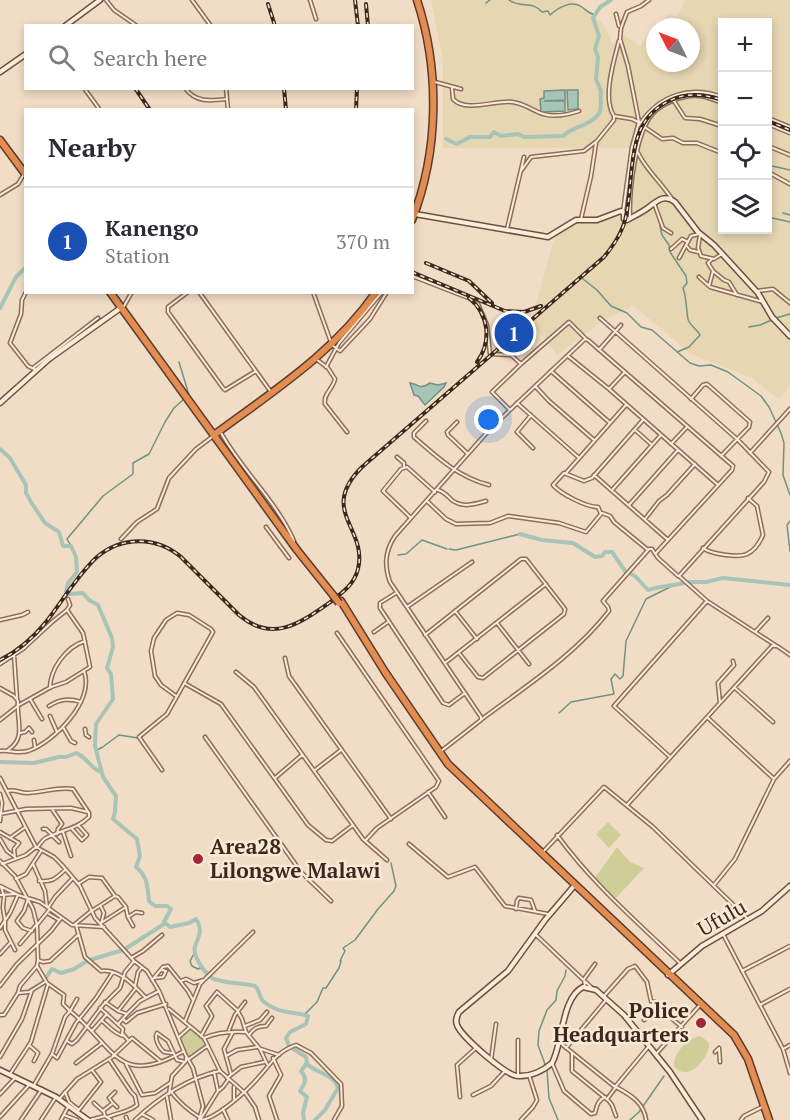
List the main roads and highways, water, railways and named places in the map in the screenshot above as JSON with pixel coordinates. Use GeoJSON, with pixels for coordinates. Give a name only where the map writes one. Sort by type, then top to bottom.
{"type":"FeatureCollection","features":[{"type":"Feature","properties":{"kind":"highway"},"geometry":{"type":"LineString","coordinates":[[414,217],[425,180],[434,99],[430,52],[419,2]]}},
{"type":"Feature","properties":{"kind":"highway"},"geometry":{"type":"LineString","coordinates":[[0,140],[24,174]]}},
{"type":"Feature","properties":{"kind":"highway"},"geometry":{"type":"LineString","coordinates":[[113,294],[340,602],[369,652],[439,753],[465,784],[725,1028],[739,1046],[768,1120]]}},
{"type":"Feature","properties":{"kind":"highway"},"geometry":{"type":"LineString","coordinates":[[216,434],[333,346],[378,294]]}},
{"type":"Feature","properties":{"kind":"highway"},"geometry":{"type":"LineString","coordinates":[[216,434],[302,555],[334,594]]}},
{"type":"Feature","properties":{"kind":"highway"},"geometry":{"type":"LineString","coordinates":[[439,753],[478,794],[726,1026],[748,1059],[768,1120]]}},
{"type":"Feature","properties":{"kind":"waterway"},"geometry":{"type":"LineString","coordinates":[[486,3],[490,0]]}},
{"type":"Feature","properties":{"kind":"waterway"},"geometry":{"type":"LineString","coordinates":[[509,0],[513,3],[534,6],[542,12],[548,11],[550,15],[570,4],[578,5],[595,15]]}},
{"type":"Feature","properties":{"kind":"waterway"},"geometry":{"type":"LineString","coordinates":[[446,139],[457,144],[470,137],[490,137],[494,132],[501,136],[518,134],[524,137],[563,136],[593,120],[601,106],[601,91],[596,79],[598,57],[595,49],[599,36],[593,18],[600,7],[611,0]]}},
{"type":"Feature","properties":{"kind":"waterway"},"geometry":{"type":"LineString","coordinates":[[772,166],[790,170]]}},
{"type":"Feature","properties":{"kind":"waterway"},"geometry":{"type":"LineString","coordinates":[[783,213],[790,215]]}},
{"type":"Feature","properties":{"kind":"waterway"},"geometry":{"type":"LineString","coordinates":[[772,218],[790,222]]}},
{"type":"Feature","properties":{"kind":"waterway"},"geometry":{"type":"LineString","coordinates":[[660,226],[670,252],[686,276],[687,283],[683,288],[688,319],[700,335],[689,347],[677,352]]}},
{"type":"Feature","properties":{"kind":"waterway"},"geometry":{"type":"LineString","coordinates":[[0,308],[16,277],[24,269]]}},
{"type":"Feature","properties":{"kind":"waterway"},"geometry":{"type":"LineString","coordinates":[[583,279],[611,306],[627,313],[641,327],[652,330],[690,363],[699,366],[711,365],[728,372],[761,396],[769,407],[784,443],[783,475],[790,495]]}},
{"type":"Feature","properties":{"kind":"waterway"},"geometry":{"type":"LineString","coordinates":[[776,318],[790,314]]}},
{"type":"Feature","properties":{"kind":"waterway"},"geometry":{"type":"LineString","coordinates":[[749,327],[772,320]]}},
{"type":"Feature","properties":{"kind":"waterway"},"geometry":{"type":"LineString","coordinates":[[179,362],[189,395]]}},
{"type":"Feature","properties":{"kind":"waterway"},"geometry":{"type":"LineString","coordinates":[[71,546],[67,539],[103,496],[133,474],[133,463],[149,454],[165,422],[174,408],[184,399]]}},
{"type":"Feature","properties":{"kind":"waterway"},"geometry":{"type":"LineString","coordinates":[[0,449],[10,458],[26,485],[26,493],[45,523],[59,532],[63,546],[71,546],[76,557],[77,572],[68,583],[66,591]]}},
{"type":"Feature","properties":{"kind":"waterway"},"geometry":{"type":"LineString","coordinates":[[790,521],[787,525],[790,551]]}},
{"type":"Feature","properties":{"kind":"waterway"},"geometry":{"type":"LineString","coordinates":[[456,550],[520,534]]}},
{"type":"Feature","properties":{"kind":"waterway"},"geometry":{"type":"LineString","coordinates":[[520,534],[542,540],[573,543],[595,557],[602,556],[605,552],[612,552],[625,571],[635,576],[648,590],[684,583]]}},
{"type":"Feature","properties":{"kind":"waterway"},"geometry":{"type":"LineString","coordinates":[[398,555],[406,554],[422,540],[447,549]]}},
{"type":"Feature","properties":{"kind":"waterway"},"geometry":{"type":"LineString","coordinates":[[449,549],[455,550]]}},
{"type":"Feature","properties":{"kind":"waterway"},"geometry":{"type":"LineString","coordinates":[[686,582],[706,582],[723,578],[790,585]]}},
{"type":"Feature","properties":{"kind":"waterway"},"geometry":{"type":"LineString","coordinates":[[559,713],[571,702],[614,694],[611,679],[615,674],[620,679],[623,676],[626,641],[646,599],[676,584]]}},
{"type":"Feature","properties":{"kind":"waterway"},"geometry":{"type":"LineString","coordinates":[[70,594],[83,593],[98,605],[112,638],[113,647],[107,668],[111,674],[113,699],[96,724],[95,746],[103,777],[116,796],[113,819],[137,839],[140,856],[136,867],[145,878],[149,901],[155,906],[167,906],[171,909],[164,922],[170,927],[196,919],[200,930],[195,955],[212,978],[255,986],[262,1000],[270,1006],[308,1016],[306,1024],[290,1032],[286,1038],[289,1046],[306,1057],[307,1063],[301,1071],[305,1081],[300,1091],[307,1097],[303,1113],[304,1120]]}},
{"type":"Feature","properties":{"kind":"waterway"},"geometry":{"type":"LineString","coordinates":[[104,746],[119,735],[138,738]]}},
{"type":"Feature","properties":{"kind":"waterway"},"geometry":{"type":"LineString","coordinates":[[97,750],[103,747]]}},
{"type":"Feature","properties":{"kind":"waterway"},"geometry":{"type":"LineString","coordinates":[[0,762],[34,763],[76,753],[101,772]]}},
{"type":"Feature","properties":{"kind":"waterway"},"geometry":{"type":"LineString","coordinates":[[304,1015],[317,1002],[323,988],[326,988],[339,968],[345,951],[343,948],[355,940],[394,891],[396,886],[391,863]]}},
{"type":"Feature","properties":{"kind":"waterway"},"geometry":{"type":"LineString","coordinates":[[125,949],[164,924]]}},
{"type":"Feature","properties":{"kind":"waterway"},"geometry":{"type":"LineString","coordinates":[[90,960],[123,950]]}},
{"type":"Feature","properties":{"kind":"waterway"},"geometry":{"type":"LineString","coordinates":[[195,952],[190,961],[192,966],[209,973]]}},
{"type":"Feature","properties":{"kind":"waterway"},"geometry":{"type":"LineString","coordinates":[[27,992],[42,983],[52,969],[61,973],[74,969],[89,960]]}},
{"type":"Feature","properties":{"kind":"waterway"},"geometry":{"type":"LineString","coordinates":[[546,1067],[538,1045],[539,1031],[547,1010],[556,1000],[557,991],[566,970]]}},
{"type":"Feature","properties":{"kind":"waterway"},"geometry":{"type":"LineString","coordinates":[[307,1064],[333,1080],[338,1088],[325,1110],[315,1120]]}},
{"type":"Feature","properties":{"kind":"waterway"},"geometry":{"type":"LineString","coordinates":[[547,1070],[549,1098],[558,1120]]}},
{"type":"Feature","properties":{"kind":"waterway"},"geometry":{"type":"LineString","coordinates":[[630,1120],[639,1112],[664,1076]]}},
{"type":"Feature","properties":{"kind":"railway"},"geometry":{"type":"LineString","coordinates":[[355,0],[358,24]]}},
{"type":"Feature","properties":{"kind":"railway"},"geometry":{"type":"LineString","coordinates":[[268,4],[274,24]]}},
{"type":"Feature","properties":{"kind":"railway"},"geometry":{"type":"LineString","coordinates":[[366,4],[368,24]]}},
{"type":"Feature","properties":{"kind":"railway"},"geometry":{"type":"LineString","coordinates":[[136,90],[149,108]]}},
{"type":"Feature","properties":{"kind":"railway"},"geometry":{"type":"LineString","coordinates":[[284,90],[286,108]]}},
{"type":"Feature","properties":{"kind":"railway"},"geometry":{"type":"LineString","coordinates":[[356,108],[357,90]]}},
{"type":"Feature","properties":{"kind":"railway"},"geometry":{"type":"LineString","coordinates":[[0,660],[19,648],[36,633],[97,557],[117,545],[128,542],[150,542],[171,550],[181,557],[239,615],[263,628],[274,629],[296,623],[318,611],[343,592],[356,575],[359,555],[357,542],[344,508],[344,496],[350,482],[362,467],[604,257],[615,243],[623,227],[638,136],[645,122],[655,110],[675,98],[688,95],[718,99]]}},
{"type":"Feature","properties":{"kind":"railway"},"geometry":{"type":"LineString","coordinates":[[772,123],[790,130]]}},
{"type":"Feature","properties":{"kind":"railway"},"geometry":{"type":"LineString","coordinates":[[426,263],[469,281],[492,303]]}},
{"type":"Feature","properties":{"kind":"railway"},"geometry":{"type":"LineString","coordinates":[[414,273],[505,311],[524,312],[541,306]]}},
{"type":"Feature","properties":{"kind":"railway"},"geometry":{"type":"LineString","coordinates":[[469,298],[481,312],[486,328],[485,345],[477,362]]}},
{"type":"Feature","properties":{"kind":"place","name":"Kanengo"},"geometry":{"type":"Point","coordinates":[514,333]}},
{"type":"Feature","properties":{"kind":"place","name":"Area28 Lilongwe Malawi"},"geometry":{"type":"Point","coordinates":[198,859]}},
{"type":"Feature","properties":{"kind":"place","name":"Police Headquarters"},"geometry":{"type":"Point","coordinates":[701,1023]}}]}
